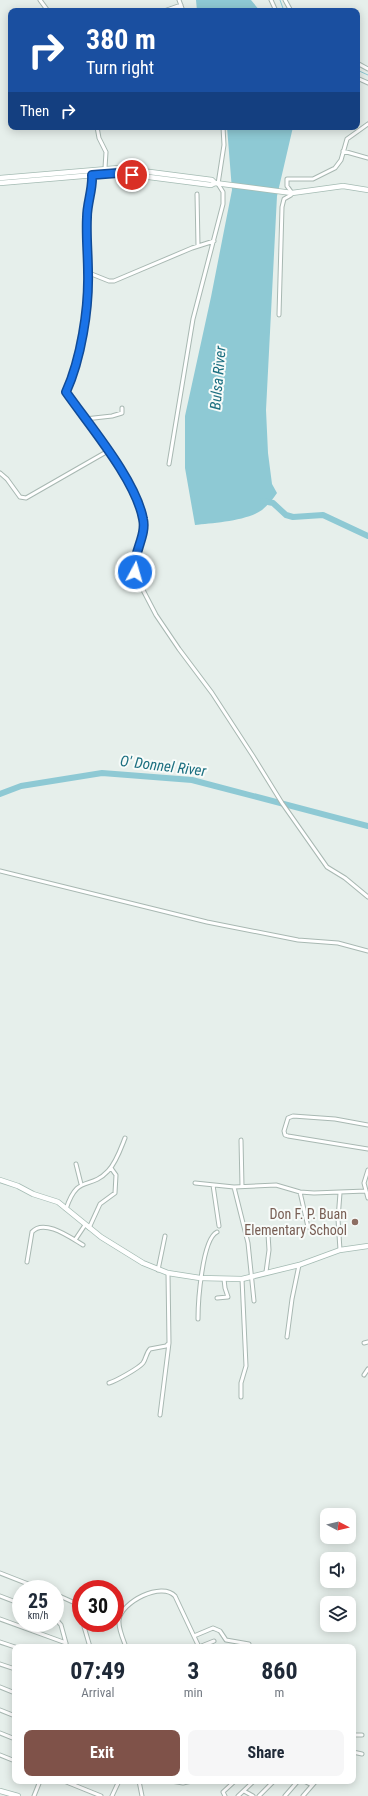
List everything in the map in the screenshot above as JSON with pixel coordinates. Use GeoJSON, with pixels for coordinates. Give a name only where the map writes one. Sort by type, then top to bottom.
{"type":"FeatureCollection","features":[{"type":"Feature","properties":{"kind":"main road"},"geometry":{"type":"LineString","coordinates":[[0,178],[105,171],[211,185],[218,184],[290,193],[343,186],[368,190]]}},
{"type":"Feature","properties":{"kind":"main road"},"geometry":{"type":"LineString","coordinates":[[0,183],[92,172]]}},
{"type":"Feature","properties":{"kind":"main road"},"geometry":{"type":"LineString","coordinates":[[0,1180],[18,1186],[33,1194],[58,1202],[116,1247],[158,1270],[168,1273],[200,1278],[242,1279],[253,1275],[299,1265],[340,1250],[368,1246]]}},
{"type":"Feature","properties":{"kind":"main road"},"geometry":{"type":"LineString","coordinates":[[0,1791],[16,1796]]}},
{"type":"Feature","properties":{"kind":"street"},"geometry":{"type":"LineString","coordinates":[[179,0],[182,8]]}},
{"type":"Feature","properties":{"kind":"street"},"geometry":{"type":"LineString","coordinates":[[172,8],[181,5]]}},
{"type":"Feature","properties":{"kind":"street"},"geometry":{"type":"LineString","coordinates":[[98,130],[99,138],[106,152],[105,171]]}},
{"type":"Feature","properties":{"kind":"street"},"geometry":{"type":"LineString","coordinates":[[169,464],[192,325],[224,200],[223,192],[218,184],[224,146],[223,130]]}},
{"type":"Feature","properties":{"kind":"street"},"geometry":{"type":"LineString","coordinates":[[279,315],[282,207],[284,199],[291,196],[287,186],[288,178],[313,179],[335,168],[341,160],[347,139],[360,130]]}},
{"type":"Feature","properties":{"kind":"street"},"geometry":{"type":"LineString","coordinates":[[343,151],[368,158]]}},
{"type":"Feature","properties":{"kind":"street"},"geometry":{"type":"LineString","coordinates":[[92,172],[92,185],[87,218],[88,273],[86,318],[75,373],[66,392],[128,480],[142,514],[144,525],[135,570],[143,590],[156,615],[212,693],[254,756],[282,802],[327,867],[345,878],[368,897]]}},
{"type":"Feature","properties":{"kind":"street"},"geometry":{"type":"LineString","coordinates":[[198,194],[198,246]]}},
{"type":"Feature","properties":{"kind":"street"},"geometry":{"type":"LineString","coordinates":[[88,273],[109,281],[114,281],[198,246],[214,242]]}},
{"type":"Feature","properties":{"kind":"street"},"geometry":{"type":"LineString","coordinates":[[85,419],[112,416],[122,413],[122,408]]}},
{"type":"Feature","properties":{"kind":"street"},"geometry":{"type":"LineString","coordinates":[[0,473],[7,479],[20,497],[26,498],[108,451]]}},
{"type":"Feature","properties":{"kind":"street"},"geometry":{"type":"LineString","coordinates":[[0,871],[207,922],[298,940],[338,943],[368,951]]}},
{"type":"Feature","properties":{"kind":"street"},"geometry":{"type":"LineString","coordinates":[[368,1125],[294,1116],[288,1118],[284,1131],[285,1135],[288,1136],[368,1149]]}},
{"type":"Feature","properties":{"kind":"street"},"geometry":{"type":"LineString","coordinates":[[66,1209],[74,1191],[81,1184],[96,1180],[111,1168],[125,1138]]}},
{"type":"Feature","properties":{"kind":"street"},"geometry":{"type":"LineString","coordinates":[[242,1140],[242,1186]]}},
{"type":"Feature","properties":{"kind":"street"},"geometry":{"type":"LineString","coordinates":[[76,1164],[81,1184]]}},
{"type":"Feature","properties":{"kind":"street"},"geometry":{"type":"LineString","coordinates":[[75,1240],[87,1226],[100,1204],[115,1192],[116,1175],[111,1168]]}},
{"type":"Feature","properties":{"kind":"street"},"geometry":{"type":"LineString","coordinates":[[368,1170],[364,1183],[368,1198]]}},
{"type":"Feature","properties":{"kind":"street"},"geometry":{"type":"LineString","coordinates":[[195,1183],[234,1187],[276,1185],[300,1192],[324,1194],[366,1191]]}},
{"type":"Feature","properties":{"kind":"street"},"geometry":{"type":"LineString","coordinates":[[213,1185],[219,1226]]}},
{"type":"Feature","properties":{"kind":"street"},"geometry":{"type":"LineString","coordinates":[[234,1187],[248,1243],[253,1275],[254,1301]]}},
{"type":"Feature","properties":{"kind":"street"},"geometry":{"type":"LineString","coordinates":[[300,1192],[308,1227]]}},
{"type":"Feature","properties":{"kind":"street"},"geometry":{"type":"LineString","coordinates":[[340,1192],[338,1219],[340,1250]]}},
{"type":"Feature","properties":{"kind":"street"},"geometry":{"type":"LineString","coordinates":[[27,1262],[32,1232],[38,1228],[50,1227],[83,1245]]}},
{"type":"Feature","properties":{"kind":"street"},"geometry":{"type":"LineString","coordinates":[[198,1319],[200,1278],[210,1240],[214,1233],[217,1232]]}},
{"type":"Feature","properties":{"kind":"street"},"geometry":{"type":"LineString","coordinates":[[266,1272],[269,1250],[268,1234]]}},
{"type":"Feature","properties":{"kind":"street"},"geometry":{"type":"LineString","coordinates":[[158,1270],[165,1236]]}},
{"type":"Feature","properties":{"kind":"street"},"geometry":{"type":"LineString","coordinates":[[287,1337],[292,1299],[299,1265]]}},
{"type":"Feature","properties":{"kind":"street"},"geometry":{"type":"LineString","coordinates":[[160,1415],[169,1343],[168,1273]]}},
{"type":"Feature","properties":{"kind":"street"},"geometry":{"type":"LineString","coordinates":[[217,1298],[228,1297],[224,1279]]}},
{"type":"Feature","properties":{"kind":"street"},"geometry":{"type":"LineString","coordinates":[[240,1397],[241,1383],[246,1369],[242,1279]]}},
{"type":"Feature","properties":{"kind":"street"},"geometry":{"type":"LineString","coordinates":[[364,1343],[368,1342]]}},
{"type":"Feature","properties":{"kind":"street"},"geometry":{"type":"LineString","coordinates":[[109,1383],[121,1379],[142,1365],[150,1349],[163,1347],[169,1343]]}},
{"type":"Feature","properties":{"kind":"street"},"geometry":{"type":"LineString","coordinates":[[364,1375],[368,1369]]}},
{"type":"Feature","properties":{"kind":"street"},"geometry":{"type":"LineString","coordinates":[[0,1572],[19,1580]]}},
{"type":"Feature","properties":{"kind":"street"},"geometry":{"type":"LineString","coordinates":[[125,1644],[119,1620],[123,1610],[132,1601],[158,1591],[170,1592],[175,1596],[198,1644]]}},
{"type":"Feature","properties":{"kind":"street"},"geometry":{"type":"LineString","coordinates":[[0,1596],[12,1601]]}},
{"type":"Feature","properties":{"kind":"street"},"geometry":{"type":"LineString","coordinates":[[0,1619],[64,1644]]}},
{"type":"Feature","properties":{"kind":"street"},"geometry":{"type":"LineString","coordinates":[[194,1636],[213,1628],[220,1631],[222,1637],[226,1640],[249,1644]]}},
{"type":"Feature","properties":{"kind":"street"},"geometry":{"type":"LineString","coordinates":[[63,1632],[67,1644]]}},
{"type":"Feature","properties":{"kind":"street"},"geometry":{"type":"LineString","coordinates":[[86,1632],[89,1644]]}},
{"type":"Feature","properties":{"kind":"street"},"geometry":{"type":"LineString","coordinates":[[206,1644],[214,1641]]}},
{"type":"Feature","properties":{"kind":"street"},"geometry":{"type":"LineString","coordinates":[[0,1642],[12,1646]]}},
{"type":"Feature","properties":{"kind":"street"},"geometry":{"type":"LineString","coordinates":[[0,1664],[12,1668]]}},
{"type":"Feature","properties":{"kind":"street"},"geometry":{"type":"LineString","coordinates":[[0,1687],[12,1692]]}},
{"type":"Feature","properties":{"kind":"street"},"geometry":{"type":"LineString","coordinates":[[0,1710],[12,1715]]}},
{"type":"Feature","properties":{"kind":"street"},"geometry":{"type":"LineString","coordinates":[[0,1733],[12,1737]]}},
{"type":"Feature","properties":{"kind":"street"},"geometry":{"type":"LineString","coordinates":[[356,1735],[362,1735]]}},
{"type":"Feature","properties":{"kind":"street"},"geometry":{"type":"LineString","coordinates":[[356,1753],[362,1754]]}},
{"type":"Feature","properties":{"kind":"street"},"geometry":{"type":"LineString","coordinates":[[0,1755],[12,1760]]}},
{"type":"Feature","properties":{"kind":"street"},"geometry":{"type":"LineString","coordinates":[[34,1796],[39,1784]]}},
{"type":"Feature","properties":{"kind":"street"},"geometry":{"type":"LineString","coordinates":[[75,1784],[101,1796]]}},
{"type":"Feature","properties":{"kind":"street"},"geometry":{"type":"LineString","coordinates":[[112,1796],[118,1784]]}},
{"type":"Feature","properties":{"kind":"street"},"geometry":{"type":"LineString","coordinates":[[140,1784],[142,1796]]}},
{"type":"Feature","properties":{"kind":"street"},"geometry":{"type":"LineString","coordinates":[[225,1796],[223,1792],[232,1784]]}},
{"type":"Feature","properties":{"kind":"street"},"geometry":{"type":"LineString","coordinates":[[238,1796],[251,1784]]}},
{"type":"Feature","properties":{"kind":"street"},"geometry":{"type":"LineString","coordinates":[[259,1796],[271,1784]]}},
{"type":"Feature","properties":{"kind":"street"},"geometry":{"type":"LineString","coordinates":[[285,1796],[295,1784]]}},
{"type":"Feature","properties":{"kind":"street"},"geometry":{"type":"LineString","coordinates":[[303,1796],[312,1786],[309,1784]]}},
{"type":"Feature","properties":{"kind":"street"},"geometry":{"type":"LineString","coordinates":[[244,1791],[253,1796]]}},
{"type":"Feature","properties":{"kind":"water"},"geometry":{"type":"Polygon","coordinates":[[[196,0],[251,0],[258,8],[197,8],[196,0]]]}},
{"type":"Feature","properties":{"kind":"water"},"geometry":{"type":"Polygon","coordinates":[[[227,130],[292,130],[277,196],[266,410],[268,453],[272,484],[277,493],[262,510],[256,514],[230,521],[195,525],[185,468],[185,416],[211,297],[232,190],[227,130]]]}},
{"type":"Feature","properties":{"kind":"waterway"},"geometry":{"type":"LineString","coordinates":[[280,0],[283,8]]}},
{"type":"Feature","properties":{"kind":"waterway"},"geometry":{"type":"LineString","coordinates":[[360,71],[368,75]]}},
{"type":"Feature","properties":{"kind":"waterway","name":"Bulsa River"},"geometry":{"type":"LineString","coordinates":[[263,501],[273,503],[286,515],[293,517],[323,515],[368,536]]}},
{"type":"Feature","properties":{"kind":"waterway","name":"O' Donnel River"},"geometry":{"type":"LineString","coordinates":[[0,794],[21,786],[102,773],[192,780],[368,826]]}},
{"type":"Feature","properties":{"kind":"place","name":"Don F. P. Buan Elementary School"},"geometry":{"type":"Point","coordinates":[355,1222]}},
{"type":"Feature","properties":{"kind":"route"},"geometry":{"type":"LineString","coordinates":[[132,175],[118,173],[92,175],[87,218],[87,310],[75,373],[66,392],[128,480],[144,519],[135,572]]}}]}
